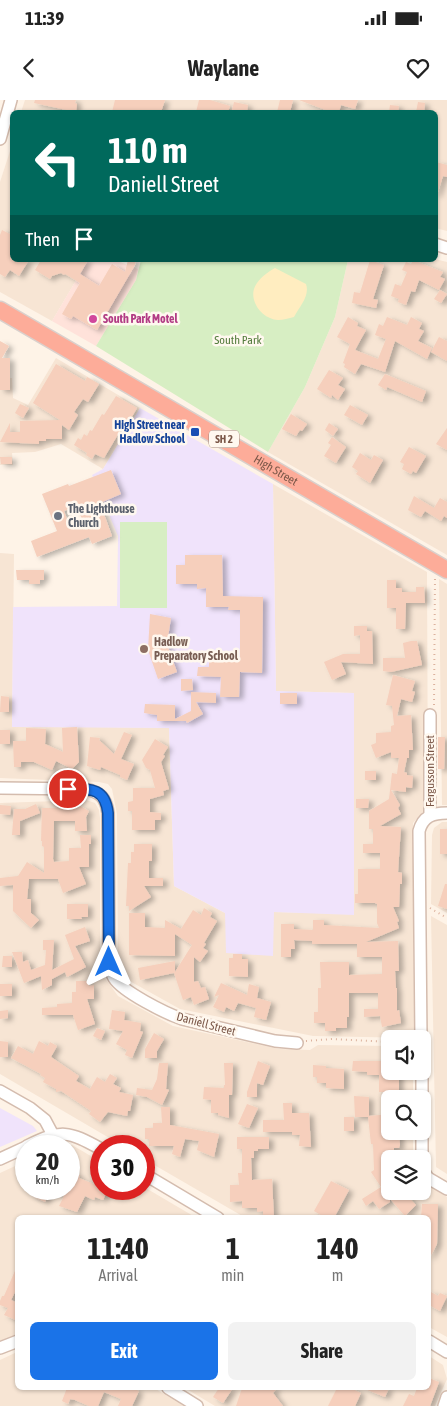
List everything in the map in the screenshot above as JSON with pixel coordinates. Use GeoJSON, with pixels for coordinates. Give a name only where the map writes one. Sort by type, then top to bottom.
{"type":"FeatureCollection","features":[{"type":"Feature","properties":{"kind":"highway","name":"High Street"},"geometry":{"type":"LineString","coordinates":[[0,310],[441,566]]}},
{"type":"Feature","properties":{"kind":"street"},"geometry":{"type":"LineString","coordinates":[[5,132],[11,100]]}},
{"type":"Feature","properties":{"kind":"street","name":"Fergusson Street"},"geometry":{"type":"LineString","coordinates":[[421,1030],[419,831],[424,820],[430,815],[430,715]]}},
{"type":"Feature","properties":{"kind":"street","name":"Daniell Street"},"geometry":{"type":"LineString","coordinates":[[0,788],[85,789],[97,792],[107,801],[109,962],[112,976],[120,986],[182,1019],[275,1041],[296,1043]]}},
{"type":"Feature","properties":{"kind":"street"},"geometry":{"type":"LineString","coordinates":[[430,815],[447,813]]}},
{"type":"Feature","properties":{"kind":"street"},"geometry":{"type":"LineString","coordinates":[[0,1091],[30,1108],[45,1120],[53,1135],[62,1133],[73,1135]]}},
{"type":"Feature","properties":{"kind":"street"},"geometry":{"type":"LineString","coordinates":[[0,1159],[15,1152]]}},
{"type":"Feature","properties":{"kind":"street"},"geometry":{"type":"LineString","coordinates":[[431,1180],[447,1189]]}},
{"type":"Feature","properties":{"kind":"street"},"geometry":{"type":"LineString","coordinates":[[155,1181],[213,1215]]}},
{"type":"Feature","properties":{"kind":"street"},"geometry":{"type":"LineString","coordinates":[[0,1348],[15,1342]]}},
{"type":"Feature","properties":{"kind":"street"},"geometry":{"type":"LineString","coordinates":[[431,1342],[447,1352]]}},
{"type":"Feature","properties":{"kind":"street"},"geometry":{"type":"LineString","coordinates":[[171,1390],[197,1406]]}},
{"type":"Feature","properties":{"kind":"street"},"geometry":{"type":"LineString","coordinates":[[444,1406],[447,1397]]}},
{"type":"Feature","properties":{"kind":"path"},"geometry":{"type":"LineString","coordinates":[[430,715],[434,713],[441,566]]}},
{"type":"Feature","properties":{"kind":"path"},"geometry":{"type":"LineString","coordinates":[[420,903],[447,918]]}},
{"type":"Feature","properties":{"kind":"path"},"geometry":{"type":"LineString","coordinates":[[296,1043],[332,1039],[381,1042]]}},
{"type":"Feature","properties":{"kind":"shaded area"},"geometry":{"type":"Polygon","coordinates":[[[25,100],[447,100],[447,231],[438,229],[438,110],[22,110],[25,100]]]}},
{"type":"Feature","properties":{"kind":"shaded area"},"geometry":{"type":"Polygon","coordinates":[[[10,151],[10,262],[87,262],[52,321],[0,292],[0,182],[10,151]]]}},
{"type":"Feature","properties":{"kind":"shaded area"},"geometry":{"type":"Polygon","coordinates":[[[438,260],[447,262],[447,555],[268,452],[305,387],[335,317],[348,262],[438,262],[438,260]]]}},
{"type":"Feature","properties":{"kind":"shaded area"},"geometry":{"type":"Polygon","coordinates":[[[87,262],[120,262],[138,269],[136,280],[96,346],[52,321],[87,262]]]}},
{"type":"Feature","properties":{"kind":"shaded area"},"geometry":{"type":"Polygon","coordinates":[[[56,358],[140,408],[103,469],[61,444],[35,452],[12,453],[13,465],[0,465],[0,378],[12,378],[13,398],[28,405],[56,358]]]}},
{"type":"Feature","properties":{"kind":"shaded area","name":"Hadlow Preparatory School"},"geometry":{"type":"Polygon","coordinates":[[[140,408],[273,484],[276,691],[354,693],[354,915],[274,912],[273,956],[226,953],[225,913],[174,886],[169,728],[12,727],[13,607],[117,606],[118,536],[92,475],[103,469],[140,408]]]}},
{"type":"Feature","properties":{"kind":"shaded area"},"geometry":{"type":"Polygon","coordinates":[[[273,484],[427,572],[428,806],[413,823],[414,1030],[381,1030],[381,1037],[313,1036],[180,1009],[126,979],[118,965],[117,814],[112,789],[108,784],[99,782],[0,778],[0,553],[14,554],[12,726],[169,728],[174,886],[225,913],[354,914],[354,693],[276,691],[273,484]]]}},
{"type":"Feature","properties":{"kind":"shaded area"},"geometry":{"type":"Polygon","coordinates":[[[439,579],[447,584],[447,805],[442,805],[439,579]]]}},
{"type":"Feature","properties":{"kind":"shaded area"},"geometry":{"type":"Polygon","coordinates":[[[86,800],[95,803],[99,810],[100,818],[100,968],[118,996],[173,1026],[279,1049],[310,1050],[318,1045],[381,1046],[381,1080],[413,1080],[413,1090],[381,1090],[381,1140],[413,1140],[413,1150],[381,1150],[381,1200],[431,1200],[431,1187],[447,1197],[447,1337],[431,1328],[431,1215],[241,1215],[155,1165],[155,1135],[104,1135],[0,1074],[0,803],[86,800]]]}},
{"type":"Feature","properties":{"kind":"shaded area"},"geometry":{"type":"Polygon","coordinates":[[[442,822],[447,822],[447,913],[431,904],[432,835],[434,828],[442,822]]]}},
{"type":"Feature","properties":{"kind":"shaded area"},"geometry":{"type":"Polygon","coordinates":[[[431,916],[447,925],[447,1174],[436,1167],[431,916]]]}},
{"type":"Feature","properties":{"kind":"shaded area"},"geometry":{"type":"Polygon","coordinates":[[[0,1108],[33,1126],[37,1131],[28,1135],[15,1135],[15,1141],[0,1147],[0,1108]]]}},
{"type":"Feature","properties":{"kind":"shaded area"},"geometry":{"type":"Polygon","coordinates":[[[80,1150],[90,1156],[90,1200],[155,1200],[155,1193],[192,1215],[15,1215],[15,1336],[0,1341],[0,1173],[15,1166],[15,1200],[80,1200],[80,1150]]]}},
{"type":"Feature","properties":{"kind":"shaded area"},"geometry":{"type":"Polygon","coordinates":[[[15,1353],[15,1390],[157,1390],[184,1406],[0,1406],[0,1360],[15,1353]]]}},
{"type":"Feature","properties":{"kind":"shaded area"},"geometry":{"type":"Polygon","coordinates":[[[431,1357],[443,1365],[447,1379],[435,1406],[215,1406],[188,1390],[431,1390],[431,1357]]]}},
{"type":"Feature","properties":{"kind":"green space","name":"South Park"},"geometry":{"type":"Polygon","coordinates":[[[140,262],[348,262],[335,317],[305,387],[268,452],[96,346],[136,280],[140,262]]]}},
{"type":"Feature","properties":{"kind":"green space"},"geometry":{"type":"Polygon","coordinates":[[[120,522],[167,522],[167,608],[120,608],[120,522]]]}},
{"type":"Feature","properties":{"kind":"sand"},"geometry":{"type":"Polygon","coordinates":[[[275,268],[306,284],[306,297],[294,317],[280,320],[272,319],[261,312],[254,301],[254,289],[257,283],[265,274],[275,268]]]}},
{"type":"Feature","properties":{"kind":"building"},"geometry":{"type":"Polygon","coordinates":[[[35,100],[76,100],[75,103],[77,104],[76,110],[67,110],[34,103],[35,100]]]}},
{"type":"Feature","properties":{"kind":"building"},"geometry":{"type":"Polygon","coordinates":[[[115,100],[165,100],[162,110],[112,110],[115,100]]]}},
{"type":"Feature","properties":{"kind":"building"},"geometry":{"type":"Polygon","coordinates":[[[199,100],[210,100],[230,106],[229,110],[196,110],[199,100]]]}},
{"type":"Feature","properties":{"kind":"building"},"geometry":{"type":"Polygon","coordinates":[[[280,100],[293,100],[290,110],[278,110],[280,100]]]}},
{"type":"Feature","properties":{"kind":"building"},"geometry":{"type":"Polygon","coordinates":[[[299,100],[358,100],[355,109],[341,105],[340,110],[326,110],[299,100]]]}},
{"type":"Feature","properties":{"kind":"building"},"geometry":{"type":"Polygon","coordinates":[[[234,102],[248,105],[247,110],[232,110],[234,102]]]}},
{"type":"Feature","properties":{"kind":"building"},"geometry":{"type":"Polygon","coordinates":[[[418,102],[425,103],[424,110],[416,110],[418,102]]]}},
{"type":"Feature","properties":{"kind":"building"},"geometry":{"type":"Polygon","coordinates":[[[390,105],[399,106],[398,110],[389,110],[390,105]]]}},
{"type":"Feature","properties":{"kind":"building"},"geometry":{"type":"Polygon","coordinates":[[[438,163],[447,165],[447,177],[443,176],[438,192],[438,163]]]}},
{"type":"Feature","properties":{"kind":"building"},"geometry":{"type":"Polygon","coordinates":[[[2,230],[10,234],[10,262],[28,262],[19,276],[10,270],[5,277],[0,274],[0,235],[2,230]]]}},
{"type":"Feature","properties":{"kind":"building"},"geometry":{"type":"Polygon","coordinates":[[[40,262],[87,262],[80,274],[99,286],[112,264],[125,272],[128,262],[136,262],[97,330],[73,316],[71,319],[62,314],[80,283],[61,273],[52,276],[50,279],[35,270],[40,262]]]}},
{"type":"Feature","properties":{"kind":"building"},"geometry":{"type":"Polygon","coordinates":[[[369,262],[384,265],[373,299],[378,300],[376,308],[352,303],[354,292],[360,293],[369,262]]]}},
{"type":"Feature","properties":{"kind":"building"},"geometry":{"type":"Polygon","coordinates":[[[406,262],[411,264],[412,262],[418,262],[443,272],[440,277],[445,279],[439,290],[419,280],[415,292],[411,291],[406,305],[398,302],[399,299],[391,296],[395,284],[401,286],[407,272],[402,270],[406,262]]]}},
{"type":"Feature","properties":{"kind":"building"},"geometry":{"type":"Polygon","coordinates":[[[440,290],[447,294],[441,303],[434,299],[440,290]]]}},
{"type":"Feature","properties":{"kind":"building"},"geometry":{"type":"Polygon","coordinates":[[[348,317],[358,323],[357,326],[366,330],[355,350],[378,359],[386,339],[375,335],[379,324],[383,326],[387,317],[407,325],[411,317],[422,323],[419,329],[424,331],[418,341],[432,348],[427,359],[395,341],[385,372],[361,364],[355,374],[344,367],[345,364],[343,363],[350,344],[337,337],[348,317]]]}},
{"type":"Feature","properties":{"kind":"building"},"geometry":{"type":"Polygon","coordinates":[[[439,337],[447,341],[447,361],[431,352],[439,337]]]}},
{"type":"Feature","properties":{"kind":"building"},"geometry":{"type":"Polygon","coordinates":[[[0,341],[9,346],[2,358],[10,358],[10,390],[0,390],[0,341]]]}},
{"type":"Feature","properties":{"kind":"building"},"geometry":{"type":"Polygon","coordinates":[[[56,364],[85,381],[87,377],[99,384],[88,402],[83,399],[74,412],[78,415],[69,430],[62,425],[62,439],[46,439],[46,441],[39,441],[39,444],[0,442],[10,423],[10,432],[20,432],[20,421],[60,420],[33,403],[56,364]]]}},
{"type":"Feature","properties":{"kind":"building"},"geometry":{"type":"Polygon","coordinates":[[[329,370],[343,378],[338,385],[345,389],[338,400],[332,395],[331,398],[317,389],[329,370]]]}},
{"type":"Feature","properties":{"kind":"building"},"geometry":{"type":"Polygon","coordinates":[[[385,374],[426,391],[422,402],[387,387],[386,390],[378,385],[385,374]]]}},
{"type":"Feature","properties":{"kind":"building"},"geometry":{"type":"Polygon","coordinates":[[[116,396],[137,408],[129,422],[126,421],[104,458],[95,454],[92,459],[86,455],[87,453],[74,445],[78,438],[81,440],[84,434],[87,436],[90,430],[92,431],[116,396]]]}},
{"type":"Feature","properties":{"kind":"building"},"geometry":{"type":"Polygon","coordinates":[[[20,404],[29,408],[23,418],[15,413],[20,404]]]}},
{"type":"Feature","properties":{"kind":"building"},"geometry":{"type":"Polygon","coordinates":[[[350,405],[368,415],[362,425],[344,415],[350,405]]]}},
{"type":"Feature","properties":{"kind":"building"},"geometry":{"type":"Polygon","coordinates":[[[291,414],[307,424],[296,436],[282,429],[291,414]]]}},
{"type":"Feature","properties":{"kind":"building"},"geometry":{"type":"Polygon","coordinates":[[[329,423],[338,429],[333,436],[325,430],[329,423]]]}},
{"type":"Feature","properties":{"kind":"building"},"geometry":{"type":"Polygon","coordinates":[[[447,428],[447,450],[436,444],[447,428]]]}},
{"type":"Feature","properties":{"kind":"building"},"geometry":{"type":"Polygon","coordinates":[[[332,437],[346,447],[336,463],[324,456],[331,445],[328,443],[332,437]]]}},
{"type":"Feature","properties":{"kind":"building"},"geometry":{"type":"Polygon","coordinates":[[[409,447],[426,456],[416,473],[413,471],[411,474],[402,469],[404,464],[400,462],[409,447]]]}},
{"type":"Feature","properties":{"kind":"building"},"geometry":{"type":"Polygon","coordinates":[[[360,453],[371,460],[374,455],[383,460],[370,483],[356,474],[358,471],[352,467],[360,453]]]}},
{"type":"Feature","properties":{"kind":"building"},"geometry":{"type":"Polygon","coordinates":[[[0,457],[12,457],[12,464],[1,464],[0,457]]]}},
{"type":"Feature","properties":{"kind":"building"},"geometry":{"type":"Polygon","coordinates":[[[111,470],[121,494],[100,503],[112,536],[92,544],[89,537],[37,557],[31,541],[57,531],[42,494],[68,484],[69,486],[111,470]],[[77,506],[64,511],[70,527],[83,522],[77,506]]]}},
{"type":"Feature","properties":{"kind":"building"},"geometry":{"type":"Polygon","coordinates":[[[414,496],[434,508],[440,498],[447,502],[447,518],[444,516],[441,521],[425,511],[421,517],[408,510],[414,496]]]}},
{"type":"Feature","properties":{"kind":"building"},"geometry":{"type":"Polygon","coordinates":[[[185,555],[222,555],[223,596],[263,597],[262,673],[240,672],[239,697],[220,697],[221,677],[197,676],[198,667],[209,667],[209,659],[240,660],[240,610],[228,610],[229,607],[206,607],[206,588],[197,589],[197,584],[176,584],[176,565],[185,565],[185,555]]]}},
{"type":"Feature","properties":{"kind":"building"},"geometry":{"type":"Polygon","coordinates":[[[16,570],[44,570],[44,580],[40,580],[40,584],[29,584],[29,580],[17,580],[16,570]]]}},
{"type":"Feature","properties":{"kind":"building"},"geometry":{"type":"Polygon","coordinates":[[[387,580],[396,580],[396,588],[402,588],[402,592],[416,592],[416,587],[424,587],[425,603],[406,603],[405,629],[396,629],[396,608],[387,608],[387,580]]]}},
{"type":"Feature","properties":{"kind":"building"},"geometry":{"type":"Polygon","coordinates":[[[150,614],[171,618],[167,644],[177,672],[158,679],[148,650],[150,614]]]}},
{"type":"Feature","properties":{"kind":"building"},"geometry":{"type":"Polygon","coordinates":[[[354,626],[367,626],[367,631],[372,631],[373,664],[341,662],[346,674],[332,680],[324,662],[343,654],[360,654],[360,635],[354,636],[354,626]]]}},
{"type":"Feature","properties":{"kind":"building"},"geometry":{"type":"Polygon","coordinates":[[[417,641],[422,665],[391,672],[383,671],[383,658],[405,658],[403,643],[417,641]]]}},
{"type":"Feature","properties":{"kind":"building"},"geometry":{"type":"Polygon","coordinates":[[[393,675],[415,681],[412,691],[415,692],[412,702],[401,699],[397,716],[411,715],[413,750],[409,750],[409,758],[407,758],[404,772],[407,775],[413,776],[412,788],[406,787],[406,792],[391,790],[400,805],[398,808],[401,814],[380,826],[401,827],[398,872],[402,873],[402,884],[400,884],[399,907],[393,907],[399,921],[397,922],[399,928],[366,942],[398,941],[399,971],[395,971],[397,1011],[399,1010],[401,1023],[382,1027],[380,1016],[364,1017],[364,1009],[378,1009],[378,993],[349,993],[347,1028],[325,1031],[325,1023],[314,1023],[314,1012],[318,1012],[318,988],[321,988],[320,962],[349,962],[349,975],[382,974],[382,957],[357,957],[357,944],[312,944],[312,941],[294,940],[295,949],[291,949],[291,957],[281,957],[281,924],[294,924],[294,929],[313,930],[313,920],[324,920],[324,925],[379,928],[377,923],[377,904],[355,903],[355,894],[358,894],[358,869],[380,869],[380,853],[363,853],[363,844],[373,844],[373,829],[369,829],[369,811],[389,799],[392,773],[397,774],[399,758],[391,758],[391,752],[376,758],[371,745],[376,743],[376,733],[391,732],[391,726],[394,725],[392,706],[386,705],[393,675]]]}},
{"type":"Feature","properties":{"kind":"building"},"geometry":{"type":"Polygon","coordinates":[[[181,679],[192,679],[193,690],[181,691],[181,679]]]}},
{"type":"Feature","properties":{"kind":"building"},"geometry":{"type":"Polygon","coordinates":[[[191,692],[216,693],[216,703],[196,702],[203,714],[187,723],[186,721],[157,721],[157,715],[144,713],[145,704],[175,705],[175,719],[191,711],[191,692]]]}},
{"type":"Feature","properties":{"kind":"building"},"geometry":{"type":"Polygon","coordinates":[[[280,693],[297,693],[297,704],[280,704],[280,693]]]}},
{"type":"Feature","properties":{"kind":"building"},"geometry":{"type":"Polygon","coordinates":[[[1,696],[9,697],[9,712],[0,712],[1,696]]]}},
{"type":"Feature","properties":{"kind":"building"},"geometry":{"type":"Polygon","coordinates":[[[77,727],[79,762],[72,769],[56,761],[52,770],[34,762],[21,762],[21,767],[14,767],[13,741],[26,741],[26,728],[46,729],[45,744],[63,752],[62,728],[77,727]]]}},
{"type":"Feature","properties":{"kind":"building"},"geometry":{"type":"Polygon","coordinates":[[[0,730],[10,730],[10,744],[0,744],[0,730]]]}},
{"type":"Feature","properties":{"kind":"building"},"geometry":{"type":"Polygon","coordinates":[[[124,732],[132,735],[121,759],[134,764],[127,780],[101,767],[100,770],[87,766],[90,737],[100,738],[99,740],[114,754],[124,732]]]}},
{"type":"Feature","properties":{"kind":"building"},"geometry":{"type":"Polygon","coordinates":[[[438,737],[445,737],[444,769],[438,769],[438,737]]]}},
{"type":"Feature","properties":{"kind":"building"},"geometry":{"type":"Polygon","coordinates":[[[155,739],[168,747],[161,762],[169,789],[163,791],[164,795],[150,799],[150,812],[161,813],[161,820],[155,820],[155,830],[132,830],[132,811],[128,811],[128,802],[133,801],[133,788],[155,788],[150,770],[146,768],[142,760],[155,739]]]}},
{"type":"Feature","properties":{"kind":"building"},"geometry":{"type":"Polygon","coordinates":[[[365,771],[376,771],[376,780],[365,780],[365,771]]]}},
{"type":"Feature","properties":{"kind":"building"},"geometry":{"type":"Polygon","coordinates":[[[356,799],[369,799],[368,808],[356,808],[356,799]]]}},
{"type":"Feature","properties":{"kind":"building"},"geometry":{"type":"Polygon","coordinates":[[[36,804],[40,813],[20,821],[20,835],[12,835],[14,809],[25,809],[36,804]]]}},
{"type":"Feature","properties":{"kind":"building"},"geometry":{"type":"Polygon","coordinates":[[[0,805],[11,806],[10,815],[0,814],[0,805]]]}},
{"type":"Feature","properties":{"kind":"building"},"geometry":{"type":"Polygon","coordinates":[[[80,806],[89,811],[86,817],[87,831],[75,831],[75,821],[54,821],[53,859],[54,862],[69,861],[69,848],[81,848],[80,835],[91,835],[89,867],[79,867],[86,884],[63,893],[58,879],[29,879],[27,899],[31,899],[31,913],[39,920],[31,928],[13,911],[13,885],[0,886],[0,878],[18,876],[27,862],[44,873],[44,847],[41,841],[42,808],[79,808],[80,806]]]}},
{"type":"Feature","properties":{"kind":"building"},"geometry":{"type":"Polygon","coordinates":[[[440,829],[447,829],[447,854],[440,854],[440,829]]]}},
{"type":"Feature","properties":{"kind":"building"},"geometry":{"type":"Polygon","coordinates":[[[134,844],[152,844],[149,878],[163,878],[163,886],[144,886],[151,897],[129,911],[129,906],[126,906],[128,863],[131,863],[131,852],[134,852],[134,844]]]}},
{"type":"Feature","properties":{"kind":"building"},"geometry":{"type":"Polygon","coordinates":[[[445,884],[447,884],[447,909],[438,906],[445,884]]]}},
{"type":"Feature","properties":{"kind":"building"},"geometry":{"type":"Polygon","coordinates":[[[67,904],[88,904],[88,917],[67,919],[67,904]]]}},
{"type":"Feature","properties":{"kind":"building"},"geometry":{"type":"Polygon","coordinates":[[[204,908],[212,913],[210,917],[217,921],[204,943],[206,944],[203,948],[208,951],[200,962],[194,957],[194,982],[198,981],[201,988],[205,987],[209,999],[194,1005],[191,997],[183,1000],[174,973],[140,980],[138,968],[175,961],[175,972],[192,945],[175,934],[175,956],[129,955],[129,913],[145,913],[145,927],[165,928],[165,920],[181,929],[193,910],[201,915],[204,908]]]}},
{"type":"Feature","properties":{"kind":"building"},"geometry":{"type":"Polygon","coordinates":[[[85,927],[90,941],[75,946],[86,967],[67,977],[65,972],[52,979],[52,985],[42,990],[41,976],[24,983],[12,952],[22,952],[23,962],[28,960],[31,970],[45,965],[46,950],[43,950],[43,940],[54,940],[52,970],[74,959],[65,935],[85,927]]]}},
{"type":"Feature","properties":{"kind":"building"},"geometry":{"type":"Polygon","coordinates":[[[233,954],[242,954],[242,959],[248,959],[248,977],[229,976],[229,958],[233,958],[233,954]]]}},
{"type":"Feature","properties":{"kind":"building"},"geometry":{"type":"Polygon","coordinates":[[[3,956],[12,956],[12,967],[2,967],[3,956]]]}},
{"type":"Feature","properties":{"kind":"building"},"geometry":{"type":"Polygon","coordinates":[[[76,981],[89,981],[89,986],[94,985],[94,999],[87,999],[95,1024],[78,1030],[73,1015],[42,1015],[42,1008],[72,1003],[72,992],[76,992],[76,981]]]}},
{"type":"Feature","properties":{"kind":"building"},"geometry":{"type":"Polygon","coordinates":[[[221,983],[247,995],[249,984],[259,987],[257,998],[271,1002],[266,1020],[254,1017],[256,1008],[238,1003],[234,1011],[226,1007],[224,1012],[213,1007],[219,995],[214,997],[221,983]]]}},
{"type":"Feature","properties":{"kind":"building"},"geometry":{"type":"Polygon","coordinates":[[[0,984],[12,984],[12,996],[0,996],[0,984]]]}},
{"type":"Feature","properties":{"kind":"building"},"geometry":{"type":"Polygon","coordinates":[[[8,1010],[8,1018],[0,1019],[0,1011],[8,1010]]]}},
{"type":"Feature","properties":{"kind":"building"},"geometry":{"type":"Polygon","coordinates":[[[112,1010],[125,1012],[124,1020],[141,1023],[140,1031],[143,1032],[132,1058],[125,1055],[127,1050],[116,1044],[123,1031],[109,1029],[112,1010]]]}},
{"type":"Feature","properties":{"kind":"building"},"geometry":{"type":"Polygon","coordinates":[[[97,1028],[105,1031],[101,1040],[93,1036],[97,1028]]]}},
{"type":"Feature","properties":{"kind":"building"},"geometry":{"type":"Polygon","coordinates":[[[154,1033],[164,1039],[157,1051],[157,1058],[145,1058],[145,1049],[154,1033]]]}},
{"type":"Feature","properties":{"kind":"building"},"geometry":{"type":"Polygon","coordinates":[[[0,1041],[8,1042],[8,1057],[0,1057],[0,1041]]]}},
{"type":"Feature","properties":{"kind":"building"},"geometry":{"type":"Polygon","coordinates":[[[39,1041],[48,1046],[50,1042],[57,1046],[51,1057],[79,1076],[76,1081],[90,1089],[97,1077],[105,1082],[110,1074],[117,1078],[113,1084],[121,1088],[119,1092],[133,1095],[130,1111],[128,1111],[127,1116],[108,1112],[100,1122],[89,1114],[91,1111],[61,1091],[56,1092],[56,1089],[43,1082],[45,1078],[41,1074],[11,1058],[18,1046],[33,1054],[39,1041]]]}},
{"type":"Feature","properties":{"kind":"building"},"geometry":{"type":"Polygon","coordinates":[[[258,1061],[270,1066],[263,1085],[257,1083],[257,1097],[247,1097],[247,1092],[258,1061]]]}},
{"type":"Feature","properties":{"kind":"building"},"geometry":{"type":"Polygon","coordinates":[[[353,1061],[381,1061],[381,1080],[399,1080],[399,1090],[381,1090],[379,1092],[379,1075],[367,1075],[367,1072],[352,1071],[353,1061]]]}},
{"type":"Feature","properties":{"kind":"building"},"geometry":{"type":"Polygon","coordinates":[[[159,1063],[168,1063],[166,1089],[169,1090],[162,1105],[147,1097],[136,1095],[137,1088],[152,1090],[157,1079],[159,1063]]]}},
{"type":"Feature","properties":{"kind":"building"},"geometry":{"type":"Polygon","coordinates":[[[224,1063],[233,1063],[232,1095],[229,1095],[229,1118],[218,1115],[218,1113],[211,1113],[211,1100],[203,1099],[204,1087],[224,1088],[224,1063]]]}},
{"type":"Feature","properties":{"kind":"building"},"geometry":{"type":"Polygon","coordinates":[[[313,1065],[344,1069],[344,1089],[326,1088],[326,1083],[317,1083],[317,1077],[313,1077],[313,1065]]]}},
{"type":"Feature","properties":{"kind":"building"},"geometry":{"type":"Polygon","coordinates":[[[354,1096],[369,1097],[369,1116],[381,1115],[381,1140],[400,1140],[399,1148],[381,1150],[381,1187],[371,1172],[374,1170],[373,1144],[371,1144],[368,1117],[355,1117],[354,1096]]]}},
{"type":"Feature","properties":{"kind":"building"},"geometry":{"type":"Polygon","coordinates":[[[283,1103],[292,1103],[292,1113],[309,1113],[311,1147],[299,1146],[300,1135],[292,1135],[292,1132],[263,1132],[263,1120],[284,1120],[283,1103]]]}},
{"type":"Feature","properties":{"kind":"building"},"geometry":{"type":"Polygon","coordinates":[[[247,1104],[258,1108],[249,1128],[238,1124],[247,1104]]]}},
{"type":"Feature","properties":{"kind":"building"},"geometry":{"type":"Polygon","coordinates":[[[161,1107],[170,1107],[170,1125],[219,1134],[214,1157],[197,1150],[199,1141],[185,1139],[180,1157],[172,1154],[174,1146],[155,1146],[155,1135],[145,1135],[145,1128],[153,1128],[153,1123],[162,1123],[161,1107]]]}},
{"type":"Feature","properties":{"kind":"building"},"geometry":{"type":"Polygon","coordinates":[[[344,1117],[354,1117],[354,1131],[344,1131],[344,1117]]]}},
{"type":"Feature","properties":{"kind":"building"},"geometry":{"type":"Polygon","coordinates":[[[237,1137],[269,1137],[269,1149],[254,1151],[254,1158],[251,1158],[252,1180],[272,1179],[274,1215],[263,1215],[263,1211],[257,1212],[257,1208],[242,1208],[242,1201],[230,1202],[230,1185],[239,1185],[238,1173],[242,1173],[242,1149],[237,1149],[237,1137]]]}},
{"type":"Feature","properties":{"kind":"building"},"geometry":{"type":"Polygon","coordinates":[[[80,1178],[90,1182],[90,1198],[85,1196],[77,1212],[59,1206],[62,1200],[80,1200],[80,1178]]]}},
{"type":"Feature","properties":{"kind":"building"},"geometry":{"type":"Polygon","coordinates":[[[331,1181],[349,1190],[336,1215],[321,1215],[314,1211],[331,1181]]]}},
{"type":"Feature","properties":{"kind":"building"},"geometry":{"type":"Polygon","coordinates":[[[381,1187],[381,1200],[390,1200],[390,1202],[379,1209],[373,1201],[366,1206],[362,1199],[381,1187]]]}},
{"type":"Feature","properties":{"kind":"building"},"geometry":{"type":"Polygon","coordinates":[[[391,1200],[411,1200],[416,1205],[404,1215],[391,1200]]]}},
{"type":"Feature","properties":{"kind":"building"},"geometry":{"type":"Polygon","coordinates":[[[422,1204],[438,1204],[437,1244],[431,1255],[431,1215],[421,1215],[422,1204]]]}},
{"type":"Feature","properties":{"kind":"building"},"geometry":{"type":"Polygon","coordinates":[[[15,1271],[15,1292],[11,1300],[15,1302],[15,1320],[4,1315],[8,1308],[0,1305],[0,1301],[2,1296],[4,1296],[15,1271]]]}},
{"type":"Feature","properties":{"kind":"building"},"geometry":{"type":"Polygon","coordinates":[[[431,1292],[438,1296],[440,1293],[447,1296],[440,1311],[431,1306],[431,1292]]]}},
{"type":"Feature","properties":{"kind":"building"},"geometry":{"type":"Polygon","coordinates":[[[431,1379],[439,1382],[430,1406],[403,1406],[409,1394],[414,1396],[416,1390],[431,1390],[431,1379]]]}},
{"type":"Feature","properties":{"kind":"building"},"geometry":{"type":"Polygon","coordinates":[[[66,1390],[139,1391],[132,1406],[118,1406],[121,1399],[104,1392],[98,1406],[89,1406],[70,1399],[68,1404],[62,1401],[66,1390]]]}},
{"type":"Feature","properties":{"kind":"building"},"geometry":{"type":"Polygon","coordinates":[[[218,1390],[232,1390],[223,1403],[213,1397],[218,1390]]]}},
{"type":"Feature","properties":{"kind":"building"},"geometry":{"type":"Polygon","coordinates":[[[241,1390],[275,1390],[273,1393],[283,1406],[236,1406],[241,1390]]]}},
{"type":"Feature","properties":{"kind":"building"},"geometry":{"type":"Polygon","coordinates":[[[336,1390],[354,1390],[361,1393],[355,1406],[328,1406],[336,1390]]]}},
{"type":"Feature","properties":{"kind":"building"},"geometry":{"type":"Polygon","coordinates":[[[367,1390],[388,1390],[385,1397],[367,1390]]]}},
{"type":"Feature","properties":{"kind":"place","name":"South Park Motel"},"geometry":{"type":"Point","coordinates":[93,319]}},
{"type":"Feature","properties":{"kind":"place","name":"High Street near Hadlow School"},"geometry":{"type":"Point","coordinates":[195,432]}},
{"type":"Feature","properties":{"kind":"place","name":"The Lighthouse Church"},"geometry":{"type":"Point","coordinates":[58,516]}},
{"type":"Feature","properties":{"kind":"place","name":"Hadlow Preparatory School"},"geometry":{"type":"Point","coordinates":[144,649]}},
{"type":"Feature","properties":{"kind":"route"},"geometry":{"type":"LineString","coordinates":[[68,789],[85,789],[97,792],[107,801],[109,962]]}}]}
